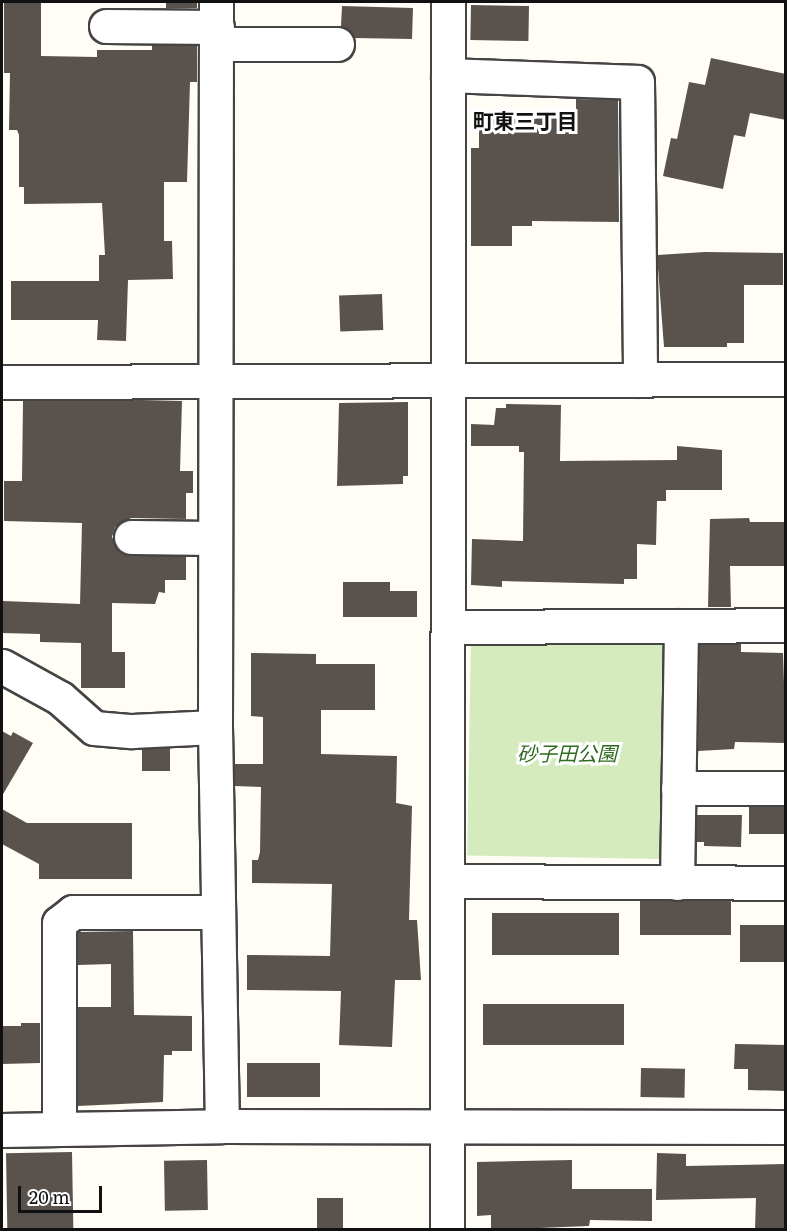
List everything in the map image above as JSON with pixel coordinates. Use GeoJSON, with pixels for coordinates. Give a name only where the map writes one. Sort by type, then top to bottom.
{"type":"FeatureCollection","features":[{"type":"Feature","properties":{"kind":"street"},"geometry":{"type":"LineString","coordinates":[[447,1230],[450,627],[448,2]]}},
{"type":"Feature","properties":{"kind":"street"},"geometry":{"type":"LineString","coordinates":[[106,26],[216,24],[337,44]]}},
{"type":"Feature","properties":{"kind":"street"},"geometry":{"type":"LineString","coordinates":[[216,24],[215,727],[222,1126]]}},
{"type":"Feature","properties":{"kind":"street"},"geometry":{"type":"LineString","coordinates":[[448,75],[637,82],[640,380]]}},
{"type":"Feature","properties":{"kind":"street"},"geometry":{"type":"LineString","coordinates":[[2,382],[786,379]]}},
{"type":"Feature","properties":{"kind":"street"},"geometry":{"type":"LineString","coordinates":[[130,537],[215,538]]}},
{"type":"Feature","properties":{"kind":"street"},"geometry":{"type":"LineString","coordinates":[[450,627],[786,625]]}},
{"type":"Feature","properties":{"kind":"street"},"geometry":{"type":"LineString","coordinates":[[678,883],[681,626]]}},
{"type":"Feature","properties":{"kind":"street"},"geometry":{"type":"LineString","coordinates":[[2,666],[60,698],[94,728],[132,731],[215,727]]}},
{"type":"Feature","properties":{"kind":"street"},"geometry":{"type":"LineString","coordinates":[[678,789],[786,788]]}},
{"type":"Feature","properties":{"kind":"street"},"geometry":{"type":"LineString","coordinates":[[447,881],[786,883]]}},
{"type":"Feature","properties":{"kind":"street"},"geometry":{"type":"LineString","coordinates":[[59,1130],[59,923],[73,912],[218,912]]}},
{"type":"Feature","properties":{"kind":"street"},"geometry":{"type":"LineString","coordinates":[[2,1130],[222,1126],[786,1127]]}},
{"type":"Feature","properties":{"kind":"green space","name":"砂子田公園"},"geometry":{"type":"Polygon","coordinates":[[[471,633],[665,636],[661,859],[467,856],[471,633]]]}},
{"type":"Feature","properties":{"kind":"building"},"geometry":{"type":"Polygon","coordinates":[[[4,2],[41,2],[41,56],[97,57],[97,50],[152,50],[152,45],[197,46],[197,82],[190,82],[187,182],[164,182],[164,241],[172,241],[173,279],[128,280],[126,341],[97,340],[98,320],[11,320],[11,281],[99,281],[99,255],[105,255],[102,203],[24,204],[24,187],[19,187],[19,135],[17,130],[9,130],[10,73],[4,73],[4,2]]]}},
{"type":"Feature","properties":{"kind":"building"},"geometry":{"type":"Polygon","coordinates":[[[166,2],[197,2],[197,8],[166,8],[166,2]]]}},
{"type":"Feature","properties":{"kind":"building"},"geometry":{"type":"Polygon","coordinates":[[[471,5],[529,6],[528,41],[470,40],[471,5]]]}},
{"type":"Feature","properties":{"kind":"building"},"geometry":{"type":"Polygon","coordinates":[[[342,6],[413,8],[412,39],[354,38],[341,26],[342,6]]]}},
{"type":"Feature","properties":{"kind":"building"},"geometry":{"type":"Polygon","coordinates":[[[711,58],[786,74],[786,120],[750,113],[745,137],[734,135],[723,189],[663,176],[671,138],[677,139],[689,82],[705,85],[711,58]]]}},
{"type":"Feature","properties":{"kind":"building"},"geometry":{"type":"Polygon","coordinates":[[[576,99],[618,100],[619,222],[532,221],[532,226],[512,226],[512,246],[471,246],[471,148],[479,148],[479,116],[567,117],[568,109],[576,109],[576,99]]]}},
{"type":"Feature","properties":{"kind":"building"},"geometry":{"type":"Polygon","coordinates":[[[705,252],[783,253],[783,285],[744,285],[744,343],[727,343],[727,347],[664,347],[657,255],[705,252]]]}},
{"type":"Feature","properties":{"kind":"building"},"geometry":{"type":"Polygon","coordinates":[[[382,294],[383,330],[340,331],[339,296],[382,294]]]}},
{"type":"Feature","properties":{"kind":"building"},"geometry":{"type":"Polygon","coordinates":[[[23,401],[182,401],[180,471],[193,471],[193,493],[186,493],[186,519],[131,518],[115,527],[112,537],[121,553],[130,556],[186,556],[186,580],[165,580],[165,593],[159,592],[155,604],[112,603],[112,652],[125,652],[125,688],[81,688],[81,643],[40,642],[40,634],[2,633],[3,601],[80,604],[82,523],[4,521],[4,481],[22,481],[23,401]]]}},
{"type":"Feature","properties":{"kind":"building"},"geometry":{"type":"Polygon","coordinates":[[[408,402],[408,476],[403,476],[403,484],[337,486],[339,403],[408,402]]]}},
{"type":"Feature","properties":{"kind":"building"},"geometry":{"type":"Polygon","coordinates":[[[506,404],[561,405],[560,461],[677,460],[677,446],[722,450],[722,490],[666,490],[666,501],[657,501],[656,545],[637,544],[637,579],[624,579],[624,584],[502,581],[502,587],[471,585],[472,539],[523,541],[524,452],[519,452],[519,446],[471,446],[471,424],[494,425],[496,408],[506,408],[506,404]]]}},
{"type":"Feature","properties":{"kind":"building"},"geometry":{"type":"Polygon","coordinates":[[[749,518],[750,522],[786,522],[786,566],[730,566],[731,607],[708,607],[710,519],[749,518]]]}},
{"type":"Feature","properties":{"kind":"building"},"geometry":{"type":"Polygon","coordinates":[[[343,582],[390,582],[390,591],[417,591],[417,617],[343,617],[343,582]]]}},
{"type":"Feature","properties":{"kind":"building"},"geometry":{"type":"Polygon","coordinates":[[[700,644],[741,644],[741,652],[783,653],[786,743],[735,742],[734,749],[698,751],[700,644]]]}},
{"type":"Feature","properties":{"kind":"building"},"geometry":{"type":"Polygon","coordinates":[[[251,653],[316,654],[316,664],[375,664],[375,710],[321,710],[321,754],[397,756],[396,803],[412,806],[409,920],[417,920],[421,980],[395,980],[392,1047],[339,1045],[341,991],[247,990],[247,955],[330,956],[332,884],[252,883],[252,860],[258,860],[260,852],[261,787],[235,786],[234,764],[263,764],[263,717],[251,716],[251,653]]]}},
{"type":"Feature","properties":{"kind":"building"},"geometry":{"type":"Polygon","coordinates":[[[2,731],[11,736],[13,732],[33,743],[2,796],[2,731]]]}},
{"type":"Feature","properties":{"kind":"building"},"geometry":{"type":"Polygon","coordinates":[[[142,748],[170,748],[170,771],[142,771],[142,748]]]}},
{"type":"Feature","properties":{"kind":"building"},"geometry":{"type":"Polygon","coordinates":[[[749,807],[786,807],[786,834],[749,834],[749,807]]]}},
{"type":"Feature","properties":{"kind":"building"},"geometry":{"type":"Polygon","coordinates":[[[2,809],[27,823],[132,823],[132,879],[39,879],[39,864],[2,844],[2,809]]]}},
{"type":"Feature","properties":{"kind":"building"},"geometry":{"type":"Polygon","coordinates":[[[697,815],[742,815],[741,847],[704,846],[704,842],[696,842],[697,815]]]}},
{"type":"Feature","properties":{"kind":"building"},"geometry":{"type":"Polygon","coordinates":[[[640,901],[731,901],[731,935],[640,935],[640,901]]]}},
{"type":"Feature","properties":{"kind":"building"},"geometry":{"type":"Polygon","coordinates":[[[492,913],[619,913],[619,955],[492,955],[492,913]]]}},
{"type":"Feature","properties":{"kind":"building"},"geometry":{"type":"Polygon","coordinates":[[[740,925],[786,925],[786,962],[740,962],[740,925]]]}},
{"type":"Feature","properties":{"kind":"building"},"geometry":{"type":"Polygon","coordinates":[[[133,931],[134,1015],[192,1016],[192,1051],[172,1051],[172,1055],[164,1055],[163,1102],[78,1106],[78,1007],[111,1007],[111,964],[78,965],[78,932],[133,931]]]}},
{"type":"Feature","properties":{"kind":"building"},"geometry":{"type":"Polygon","coordinates":[[[483,1004],[624,1004],[624,1045],[483,1045],[483,1004]]]}},
{"type":"Feature","properties":{"kind":"building"},"geometry":{"type":"Polygon","coordinates":[[[21,1023],[40,1023],[40,1063],[2,1064],[2,1026],[21,1026],[21,1023]]]}},
{"type":"Feature","properties":{"kind":"building"},"geometry":{"type":"Polygon","coordinates":[[[735,1044],[786,1045],[786,1091],[748,1090],[748,1069],[734,1069],[735,1044]]]}},
{"type":"Feature","properties":{"kind":"building"},"geometry":{"type":"Polygon","coordinates":[[[247,1063],[320,1063],[320,1097],[247,1097],[247,1063]]]}},
{"type":"Feature","properties":{"kind":"building"},"geometry":{"type":"Polygon","coordinates":[[[641,1068],[685,1069],[684,1098],[640,1097],[641,1068]]]}},
{"type":"Feature","properties":{"kind":"building"},"geometry":{"type":"Polygon","coordinates":[[[72,1152],[73,1230],[7,1230],[6,1153],[72,1152]]]}},
{"type":"Feature","properties":{"kind":"building"},"geometry":{"type":"Polygon","coordinates":[[[657,1153],[686,1154],[686,1166],[786,1164],[786,1230],[755,1230],[756,1198],[656,1200],[657,1153]]]}},
{"type":"Feature","properties":{"kind":"building"},"geometry":{"type":"Polygon","coordinates":[[[207,1160],[208,1210],[165,1211],[164,1161],[207,1160]]]}},
{"type":"Feature","properties":{"kind":"building"},"geometry":{"type":"Polygon","coordinates":[[[572,1160],[572,1189],[652,1189],[652,1221],[590,1220],[589,1226],[491,1230],[491,1215],[477,1216],[477,1162],[572,1160]]]}},
{"type":"Feature","properties":{"kind":"building"},"geometry":{"type":"Polygon","coordinates":[[[317,1198],[343,1198],[343,1230],[317,1230],[317,1198]]]}},
{"type":"Feature","properties":{"kind":"district","name":"町東三丁目"},"geometry":{"type":"Point","coordinates":[525,120]}}]}
